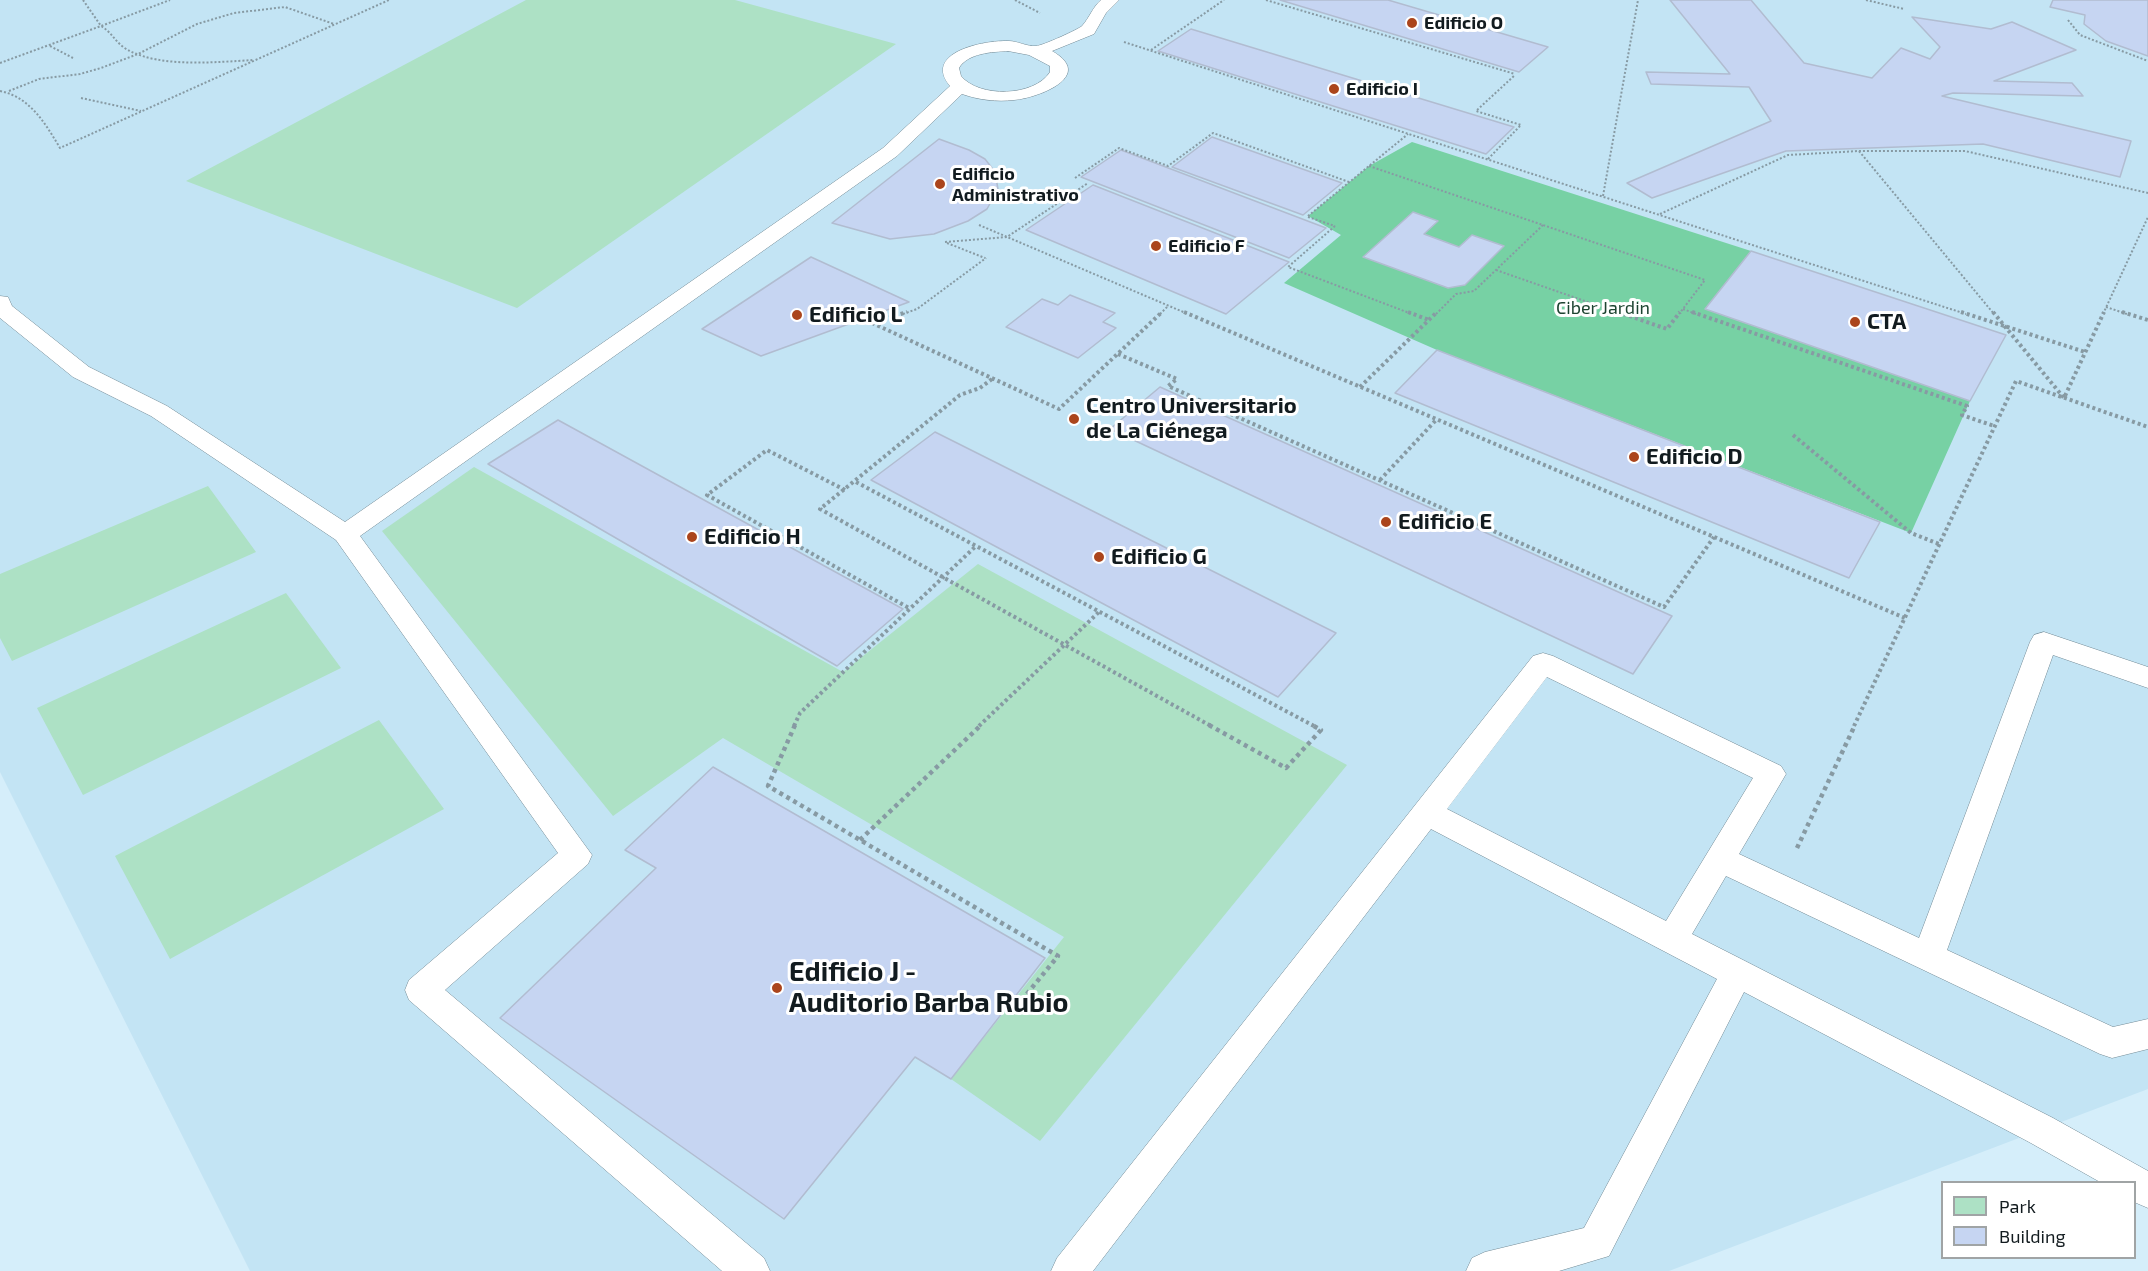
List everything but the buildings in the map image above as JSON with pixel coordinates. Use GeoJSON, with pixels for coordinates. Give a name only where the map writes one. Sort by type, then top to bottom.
{"type":"FeatureCollection","features":[{"type":"Feature","properties":{"kind":"lane"},"geometry":{"type":"LineString","coordinates":[[1039,51],[1088,30],[1099,10],[1112,0]]}},
{"type":"Feature","properties":{"kind":"lane"},"geometry":{"type":"LineString","coordinates":[[991,46],[1025,47],[1051,57],[1058,65],[1058,73],[1053,82],[1027,93],[991,95],[961,86],[953,79],[951,71],[954,63],[962,56],[991,46]]}},
{"type":"Feature","properties":{"kind":"lane"},"geometry":{"type":"LineString","coordinates":[[345,534],[890,152],[961,86]]}},
{"type":"Feature","properties":{"kind":"lane"},"geometry":{"type":"LineString","coordinates":[[0,302],[2,309],[81,372],[159,411],[345,534],[577,855],[421,990],[752,1271]]}},
{"type":"Feature","properties":{"kind":"lane"},"geometry":{"type":"LineString","coordinates":[[1928,957],[2044,642],[2148,678]]}},
{"type":"Feature","properties":{"kind":"lane"},"geometry":{"type":"LineString","coordinates":[[1070,1271],[1543,663],[1771,774],[1672,939]]}},
{"type":"Feature","properties":{"kind":"lane"},"geometry":{"type":"LineString","coordinates":[[1426,812],[2041,1130],[2132,1181]]}},
{"type":"Feature","properties":{"kind":"lane"},"geometry":{"type":"LineString","coordinates":[[1719,860],[2112,1043],[2148,1034]]}},
{"type":"Feature","properties":{"kind":"lane"},"geometry":{"type":"LineString","coordinates":[[1485,1271],[1596,1243],[1737,973]]}},
{"type":"Feature","properties":{"kind":"path"},"geometry":{"type":"LineString","coordinates":[[83,0],[101,26],[108,30],[110,37],[138,54],[184,62],[255,60]]}},
{"type":"Feature","properties":{"kind":"path"},"geometry":{"type":"LineString","coordinates":[[0,63],[171,0]]}},
{"type":"Feature","properties":{"kind":"path"},"geometry":{"type":"LineString","coordinates":[[8,91],[37,114],[60,148],[388,0]]}},
{"type":"Feature","properties":{"kind":"path"},"geometry":{"type":"LineString","coordinates":[[1224,0],[1150,50],[2085,352]]}},
{"type":"Feature","properties":{"kind":"path"},"geometry":{"type":"LineString","coordinates":[[1266,0],[1515,74],[1476,111],[1521,125],[1488,159]]}},
{"type":"Feature","properties":{"kind":"path"},"geometry":{"type":"LineString","coordinates":[[1603,196],[1638,0]]}},
{"type":"Feature","properties":{"kind":"path"},"geometry":{"type":"LineString","coordinates":[[1866,0],[1904,9]]}},
{"type":"Feature","properties":{"kind":"path"},"geometry":{"type":"LineString","coordinates":[[0,91],[8,91],[39,79],[80,74],[138,54],[197,24],[234,13],[285,7],[335,24]]}},
{"type":"Feature","properties":{"kind":"path"},"geometry":{"type":"LineString","coordinates":[[2068,20],[2080,35],[2148,62]]}},
{"type":"Feature","properties":{"kind":"path"},"geometry":{"type":"LineString","coordinates":[[49,45],[73,58]]}},
{"type":"Feature","properties":{"kind":"path"},"geometry":{"type":"LineString","coordinates":[[81,98],[142,111]]}},
{"type":"Feature","properties":{"kind":"path"},"geometry":{"type":"LineString","coordinates":[[1169,306],[1059,409],[872,323],[917,309],[986,258],[945,242],[1007,237],[1088,183],[1075,178],[1119,148],[1168,166],[1213,133],[1349,182]]}},
{"type":"Feature","properties":{"kind":"path"},"geometry":{"type":"LineString","coordinates":[[1409,134],[1308,216],[1335,226],[1288,267],[1430,320]]}},
{"type":"Feature","properties":{"kind":"path"},"geometry":{"type":"LineString","coordinates":[[1659,214],[1788,155],[1859,151],[1965,151],[2148,193]]}},
{"type":"Feature","properties":{"kind":"path"},"geometry":{"type":"LineString","coordinates":[[1859,151],[2064,398],[2148,217]]}},
{"type":"Feature","properties":{"kind":"path"},"geometry":{"type":"LineString","coordinates":[[1369,166],[1705,280],[1667,329],[1496,270]]}},
{"type":"Feature","properties":{"kind":"path"},"geometry":{"type":"LineString","coordinates":[[979,225],[1905,618]]}},
{"type":"Feature","properties":{"kind":"path"},"geometry":{"type":"LineString","coordinates":[[1360,387],[1456,294],[1474,291],[1543,225]]}},
{"type":"Feature","properties":{"kind":"path"},"geometry":{"type":"LineString","coordinates":[[2106,307],[2148,320]]}},
{"type":"Feature","properties":{"kind":"path"},"geometry":{"type":"LineString","coordinates":[[1683,309],[1967,406],[1962,415],[1994,426]]}},
{"type":"Feature","properties":{"kind":"path"},"geometry":{"type":"LineString","coordinates":[[1118,354],[1177,379],[1168,386],[1664,607],[1714,537]]}},
{"type":"Feature","properties":{"kind":"path"},"geometry":{"type":"LineString","coordinates":[[856,482],[1321,730],[1286,768],[820,509],[960,395],[980,388],[992,379]]}},
{"type":"Feature","properties":{"kind":"path"},"geometry":{"type":"LineString","coordinates":[[1779,887],[2016,381],[2148,427]]}},
{"type":"Feature","properties":{"kind":"path"},"geometry":{"type":"LineString","coordinates":[[1380,480],[1436,420]]}},
{"type":"Feature","properties":{"kind":"path"},"geometry":{"type":"LineString","coordinates":[[1793,435],[1911,533],[1939,544]]}},
{"type":"Feature","properties":{"kind":"path"},"geometry":{"type":"LineString","coordinates":[[845,490],[767,450],[707,495],[909,608]]}},
{"type":"Feature","properties":{"kind":"path"},"geometry":{"type":"LineString","coordinates":[[976,546],[800,713],[768,786],[1058,956],[1012,1012]]}},
{"type":"Feature","properties":{"kind":"path"},"geometry":{"type":"LineString","coordinates":[[860,840],[1100,612]]}},
{"type":"Feature","properties":{"kind":"shaded area","name":"Centro Universitario de La Ciénega"},"geometry":{"type":"Polygon","coordinates":[[[0,0],[2148,0],[2148,1089],[1669,1271],[250,1271],[0,772],[0,0]]]}},
{"type":"Feature","properties":{"kind":"green space"},"geometry":{"type":"Polygon","coordinates":[[[526,0],[735,0],[896,44],[517,308],[186,181],[526,0]]]}},
{"type":"Feature","properties":{"kind":"green space","name":"Ciber Jardin"},"geometry":{"type":"Polygon","coordinates":[[[1412,142],[1751,251],[1705,309],[1970,401],[1911,533],[1437,350],[1284,283],[1341,235],[1308,216],[1369,166],[1412,142]]]}},
{"type":"Feature","properties":{"kind":"green space"},"geometry":{"type":"Polygon","coordinates":[[[474,467],[843,672],[978,564],[1347,765],[1040,1141],[951,1079],[1064,937],[723,738],[613,816],[382,531],[474,467]]]}},
{"type":"Feature","properties":{"kind":"green space"},"geometry":{"type":"Polygon","coordinates":[[[208,486],[256,552],[12,661],[0,638],[0,574],[208,486]]]}},
{"type":"Feature","properties":{"kind":"green space"},"geometry":{"type":"Polygon","coordinates":[[[286,593],[341,668],[83,795],[37,708],[286,593]]]}},
{"type":"Feature","properties":{"kind":"green space"},"geometry":{"type":"Polygon","coordinates":[[[379,720],[444,809],[170,959],[115,856],[379,720]]]}},
{"type":"Feature","properties":{"kind":"place","name":"Edificio O"},"geometry":{"type":"Point","coordinates":[1412,23]}},
{"type":"Feature","properties":{"kind":"place","name":"Edificio I"},"geometry":{"type":"Point","coordinates":[1334,89]}},
{"type":"Feature","properties":{"kind":"place","name":"Edificio Administrativo"},"geometry":{"type":"Point","coordinates":[940,184]}},
{"type":"Feature","properties":{"kind":"place","name":"Edificio F"},"geometry":{"type":"Point","coordinates":[1156,246]}},
{"type":"Feature","properties":{"kind":"place","name":"Edificio L"},"geometry":{"type":"Point","coordinates":[797,315]}},
{"type":"Feature","properties":{"kind":"place","name":"CTA"},"geometry":{"type":"Point","coordinates":[1855,322]}},
{"type":"Feature","properties":{"kind":"place","name":"Centro Universitario de La Ciénega"},"geometry":{"type":"Point","coordinates":[1074,419]}},
{"type":"Feature","properties":{"kind":"place","name":"Edificio D"},"geometry":{"type":"Point","coordinates":[1634,457]}},
{"type":"Feature","properties":{"kind":"place","name":"Edificio E"},"geometry":{"type":"Point","coordinates":[1386,522]}},
{"type":"Feature","properties":{"kind":"place","name":"Edificio H"},"geometry":{"type":"Point","coordinates":[692,537]}},
{"type":"Feature","properties":{"kind":"place","name":"Edificio G"},"geometry":{"type":"Point","coordinates":[1099,557]}},
{"type":"Feature","properties":{"kind":"place","name":"Edificio J - Auditorio Barba Rubio"},"geometry":{"type":"Point","coordinates":[777,988]}}]}
